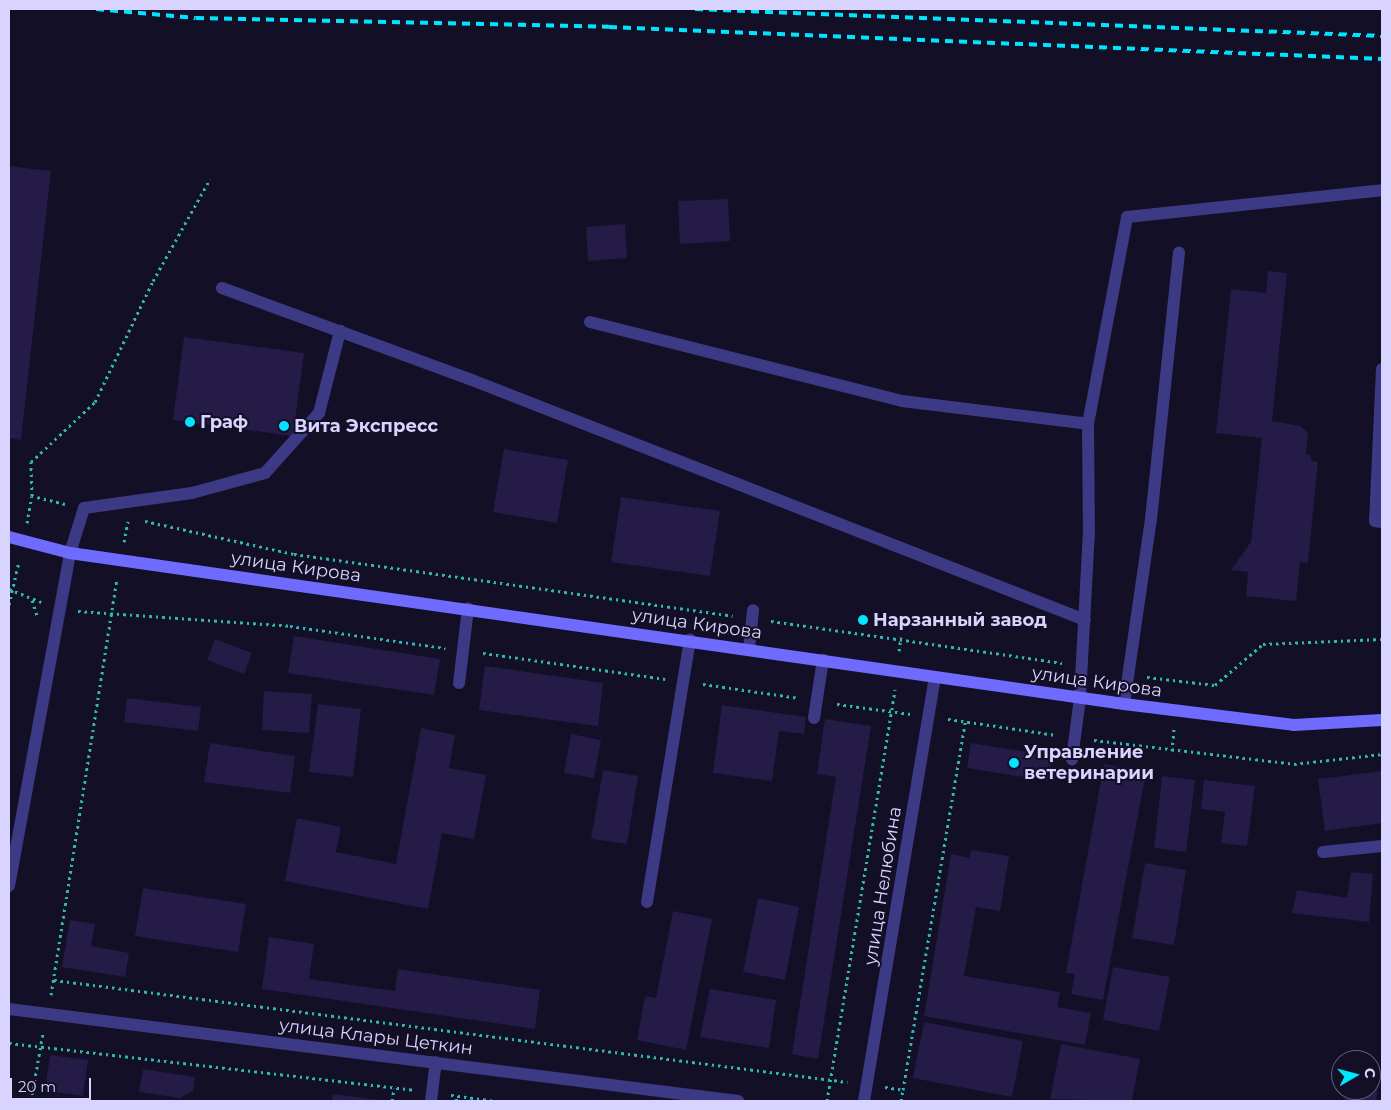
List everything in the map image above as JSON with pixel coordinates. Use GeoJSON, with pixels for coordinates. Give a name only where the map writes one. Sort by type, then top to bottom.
{"type":"FeatureCollection","features":[{"type":"Feature","properties":{"kind":"street"},"geometry":{"type":"LineString","coordinates":[[1072,759],[1080,698],[1085,620],[1089,531],[1088,424],[1127,217],[1382,190]]}},
{"type":"Feature","properties":{"kind":"street"},"geometry":{"type":"LineString","coordinates":[[1124,704],[1151,519],[1179,252]]}},
{"type":"Feature","properties":{"kind":"street"},"geometry":{"type":"LineString","coordinates":[[222,288],[472,380],[1085,620]]}},
{"type":"Feature","properties":{"kind":"street"},"geometry":{"type":"LineString","coordinates":[[590,322],[902,401],[1088,424]]}},
{"type":"Feature","properties":{"kind":"street"},"geometry":{"type":"LineString","coordinates":[[9,886],[70,553],[84,508],[192,493],[265,473],[319,413],[340,331]]}},
{"type":"Feature","properties":{"kind":"street"},"geometry":{"type":"LineString","coordinates":[[1382,369],[1375,521],[1382,522]]}},
{"type":"Feature","properties":{"kind":"street","name":"улица Кирова"},"geometry":{"type":"LineString","coordinates":[[9,537],[70,553],[690,640],[1124,704],[1294,725],[1382,720]]}},
{"type":"Feature","properties":{"kind":"street"},"geometry":{"type":"LineString","coordinates":[[459,683],[468,609]]}},
{"type":"Feature","properties":{"kind":"street"},"geometry":{"type":"LineString","coordinates":[[749,649],[753,614]]}},
{"type":"Feature","properties":{"kind":"street"},"geometry":{"type":"LineString","coordinates":[[647,902],[690,640]]}},
{"type":"Feature","properties":{"kind":"street"},"geometry":{"type":"LineString","coordinates":[[814,718],[823,660]]}},
{"type":"Feature","properties":{"kind":"street","name":"улица Нелюбина"},"geometry":{"type":"LineString","coordinates":[[864,1101],[935,677]]}},
{"type":"Feature","properties":{"kind":"street"},"geometry":{"type":"LineString","coordinates":[[1322,852],[1382,846]]}},
{"type":"Feature","properties":{"kind":"street","name":"улица Клары Цеткин"},"geometry":{"type":"LineString","coordinates":[[9,1009],[738,1101]]}},
{"type":"Feature","properties":{"kind":"street"},"geometry":{"type":"LineString","coordinates":[[431,1097],[436,1062]]}},
{"type":"Feature","properties":{"kind":"path"},"geometry":{"type":"LineString","coordinates":[[84,508],[32,496],[31,462],[95,402],[153,281],[210,180]]}},
{"type":"Feature","properties":{"kind":"path"},"geometry":{"type":"LineString","coordinates":[[120,516],[294,554],[753,614],[1082,666]]}},
{"type":"Feature","properties":{"kind":"path"},"geometry":{"type":"LineString","coordinates":[[31,1101],[54,980],[111,633],[111,613],[129,518]]}},
{"type":"Feature","properties":{"kind":"path"},"geometry":{"type":"LineString","coordinates":[[9,589],[12,591],[9,604]]}},
{"type":"Feature","properties":{"kind":"path"},"geometry":{"type":"LineString","coordinates":[[111,613],[290,626],[1076,738],[1294,764],[1382,754]]}},
{"type":"Feature","properties":{"kind":"path"},"geometry":{"type":"LineString","coordinates":[[827,1101],[892,712],[901,637]]}},
{"type":"Feature","properties":{"kind":"path"},"geometry":{"type":"LineString","coordinates":[[1129,674],[1215,685],[1263,644],[1382,640]]}},
{"type":"Feature","properties":{"kind":"path"},"geometry":{"type":"LineString","coordinates":[[901,1101],[965,722]]}},
{"type":"Feature","properties":{"kind":"path"},"geometry":{"type":"LineString","coordinates":[[54,980],[903,1090]]}},
{"type":"Feature","properties":{"kind":"path"},"geometry":{"type":"LineString","coordinates":[[9,1043],[394,1088],[431,1097],[457,1096],[496,1101]]}},
{"type":"Feature","properties":{"kind":"path"},"geometry":{"type":"LineString","coordinates":[[392,1101],[394,1088]]}},
{"type":"Feature","properties":{"kind":"path"},"geometry":{"type":"LineString","coordinates":[[456,1101],[457,1096]]}},
{"type":"Feature","properties":{"kind":"building"},"geometry":{"type":"Polygon","coordinates":[[[9,166],[51,171],[21,440],[9,438],[9,166]]]}},
{"type":"Feature","properties":{"kind":"building"},"geometry":{"type":"Polygon","coordinates":[[[728,199],[730,241],[680,244],[678,201],[728,199]]]}},
{"type":"Feature","properties":{"kind":"building"},"geometry":{"type":"Polygon","coordinates":[[[625,224],[627,258],[588,261],[586,227],[625,224]]]}},
{"type":"Feature","properties":{"kind":"building"},"geometry":{"type":"Polygon","coordinates":[[[1268,271],[1287,273],[1272,421],[1300,426],[1308,433],[1306,454],[1311,455],[1311,461],[1318,462],[1308,563],[1300,562],[1296,601],[1246,596],[1248,572],[1231,570],[1251,542],[1262,438],[1216,433],[1231,289],[1266,293],[1268,271]]]}},
{"type":"Feature","properties":{"kind":"building"},"geometry":{"type":"Polygon","coordinates":[[[184,337],[304,353],[293,436],[173,420],[184,337]]]}},
{"type":"Feature","properties":{"kind":"building"},"geometry":{"type":"Polygon","coordinates":[[[504,449],[568,460],[557,523],[493,512],[504,449]]]}},
{"type":"Feature","properties":{"kind":"building"},"geometry":{"type":"Polygon","coordinates":[[[621,497],[720,511],[710,576],[611,562],[621,497]]]}},
{"type":"Feature","properties":{"kind":"building"},"geometry":{"type":"Polygon","coordinates":[[[294,636],[440,659],[434,695],[288,673],[294,636]]]}},
{"type":"Feature","properties":{"kind":"building"},"geometry":{"type":"Polygon","coordinates":[[[215,639],[252,653],[244,674],[207,660],[215,639]]]}},
{"type":"Feature","properties":{"kind":"building"},"geometry":{"type":"Polygon","coordinates":[[[485,666],[603,683],[598,726],[479,710],[485,666]]]}},
{"type":"Feature","properties":{"kind":"building"},"geometry":{"type":"Polygon","coordinates":[[[264,691],[312,694],[309,733],[262,730],[264,691]]]}},
{"type":"Feature","properties":{"kind":"building"},"geometry":{"type":"Polygon","coordinates":[[[127,698],[201,707],[198,731],[124,722],[127,698]]]}},
{"type":"Feature","properties":{"kind":"building"},"geometry":{"type":"Polygon","coordinates":[[[318,704],[361,709],[353,777],[309,772],[318,704]]]}},
{"type":"Feature","properties":{"kind":"building"},"geometry":{"type":"Polygon","coordinates":[[[722,705],[806,717],[804,734],[779,731],[772,781],[713,773],[722,705]]]}},
{"type":"Feature","properties":{"kind":"building"},"geometry":{"type":"Polygon","coordinates":[[[825,719],[871,726],[818,1059],[792,1054],[836,777],[817,774],[825,719]]]}},
{"type":"Feature","properties":{"kind":"building"},"geometry":{"type":"Polygon","coordinates":[[[421,728],[455,735],[449,768],[486,775],[474,839],[442,833],[428,909],[285,881],[297,818],[341,827],[336,852],[396,864],[421,728]]]}},
{"type":"Feature","properties":{"kind":"building"},"geometry":{"type":"Polygon","coordinates":[[[571,734],[601,740],[594,778],[564,773],[571,734]]]}},
{"type":"Feature","properties":{"kind":"building"},"geometry":{"type":"Polygon","coordinates":[[[210,743],[295,756],[290,793],[204,782],[210,743]]]}},
{"type":"Feature","properties":{"kind":"building"},"geometry":{"type":"Polygon","coordinates":[[[971,743],[1052,756],[1048,781],[967,768],[971,743]]]}},
{"type":"Feature","properties":{"kind":"building"},"geometry":{"type":"Polygon","coordinates":[[[1104,764],[1146,772],[1103,1000],[1071,994],[1075,974],[1066,973],[1104,764]]]}},
{"type":"Feature","properties":{"kind":"building"},"geometry":{"type":"Polygon","coordinates":[[[603,770],[638,776],[627,844],[591,839],[603,770]]]}},
{"type":"Feature","properties":{"kind":"building"},"geometry":{"type":"Polygon","coordinates":[[[1382,771],[1382,823],[1325,831],[1318,779],[1382,771]]]}},
{"type":"Feature","properties":{"kind":"building"},"geometry":{"type":"Polygon","coordinates":[[[1162,776],[1195,780],[1186,852],[1154,848],[1162,776]]]}},
{"type":"Feature","properties":{"kind":"building"},"geometry":{"type":"Polygon","coordinates":[[[1204,780],[1255,786],[1247,846],[1221,843],[1225,812],[1201,809],[1204,780]]]}},
{"type":"Feature","properties":{"kind":"building"},"geometry":{"type":"Polygon","coordinates":[[[971,850],[1009,856],[1000,911],[976,907],[964,976],[1060,992],[1057,1007],[1091,1013],[1085,1045],[924,1016],[951,854],[969,858],[971,850]]]}},
{"type":"Feature","properties":{"kind":"building"},"geometry":{"type":"Polygon","coordinates":[[[1145,863],[1186,870],[1174,945],[1132,938],[1145,863]]]}},
{"type":"Feature","properties":{"kind":"building"},"geometry":{"type":"Polygon","coordinates":[[[1351,872],[1373,874],[1369,922],[1292,913],[1297,890],[1347,898],[1351,872]]]}},
{"type":"Feature","properties":{"kind":"building"},"geometry":{"type":"Polygon","coordinates":[[[143,888],[246,904],[238,952],[135,936],[143,888]]]}},
{"type":"Feature","properties":{"kind":"building"},"geometry":{"type":"Polygon","coordinates":[[[758,898],[799,907],[785,980],[743,972],[758,898]]]}},
{"type":"Feature","properties":{"kind":"building"},"geometry":{"type":"Polygon","coordinates":[[[673,911],[712,919],[686,1050],[637,1040],[645,996],[656,998],[673,911]]]}},
{"type":"Feature","properties":{"kind":"building"},"geometry":{"type":"Polygon","coordinates":[[[70,920],[95,924],[91,946],[129,953],[125,977],[62,967],[70,920]]]}},
{"type":"Feature","properties":{"kind":"building"},"geometry":{"type":"Polygon","coordinates":[[[269,937],[314,944],[309,979],[395,991],[398,969],[540,990],[535,1029],[262,989],[269,937]]]}},
{"type":"Feature","properties":{"kind":"building"},"geometry":{"type":"Polygon","coordinates":[[[1113,967],[1170,977],[1159,1031],[1103,1020],[1113,967]]]}},
{"type":"Feature","properties":{"kind":"building"},"geometry":{"type":"Polygon","coordinates":[[[710,989],[776,1000],[769,1048],[700,1037],[710,989]]]}},
{"type":"Feature","properties":{"kind":"building"},"geometry":{"type":"Polygon","coordinates":[[[924,1022],[1023,1041],[1012,1097],[913,1078],[924,1022]]]}},
{"type":"Feature","properties":{"kind":"building"},"geometry":{"type":"Polygon","coordinates":[[[1061,1044],[1140,1059],[1132,1101],[1050,1099],[1061,1044]]]}},
{"type":"Feature","properties":{"kind":"building"},"geometry":{"type":"Polygon","coordinates":[[[50,1055],[88,1060],[83,1096],[45,1091],[50,1055]]]}},
{"type":"Feature","properties":{"kind":"building"},"geometry":{"type":"Polygon","coordinates":[[[143,1069],[195,1077],[193,1091],[180,1098],[139,1092],[143,1069]]]}},
{"type":"Feature","properties":{"kind":"building"},"geometry":{"type":"Polygon","coordinates":[[[333,1094],[378,1100],[378,1101],[332,1101],[333,1094]]]}},
{"type":"Feature","properties":{"kind":"building"},"geometry":{"type":"Polygon","coordinates":[[[1344,1100],[1376,1100],[1376,1101],[1344,1100]]]}},
{"type":"Feature","properties":{"kind":"railway"},"geometry":{"type":"LineString","coordinates":[[96,9],[196,18],[609,27],[1382,59]]}},
{"type":"Feature","properties":{"kind":"railway"},"geometry":{"type":"LineString","coordinates":[[695,9],[1382,36]]}},
{"type":"Feature","properties":{"kind":"place","name":"Граф"},"geometry":{"type":"Point","coordinates":[190,422]}},
{"type":"Feature","properties":{"kind":"place","name":"Вита Экспресс"},"geometry":{"type":"Point","coordinates":[284,426]}},
{"type":"Feature","properties":{"kind":"place","name":"Нарзанный завод"},"geometry":{"type":"Point","coordinates":[863,620]}},
{"type":"Feature","properties":{"kind":"place","name":"Управление ветеринарии"},"geometry":{"type":"Point","coordinates":[1014,763]}}]}
